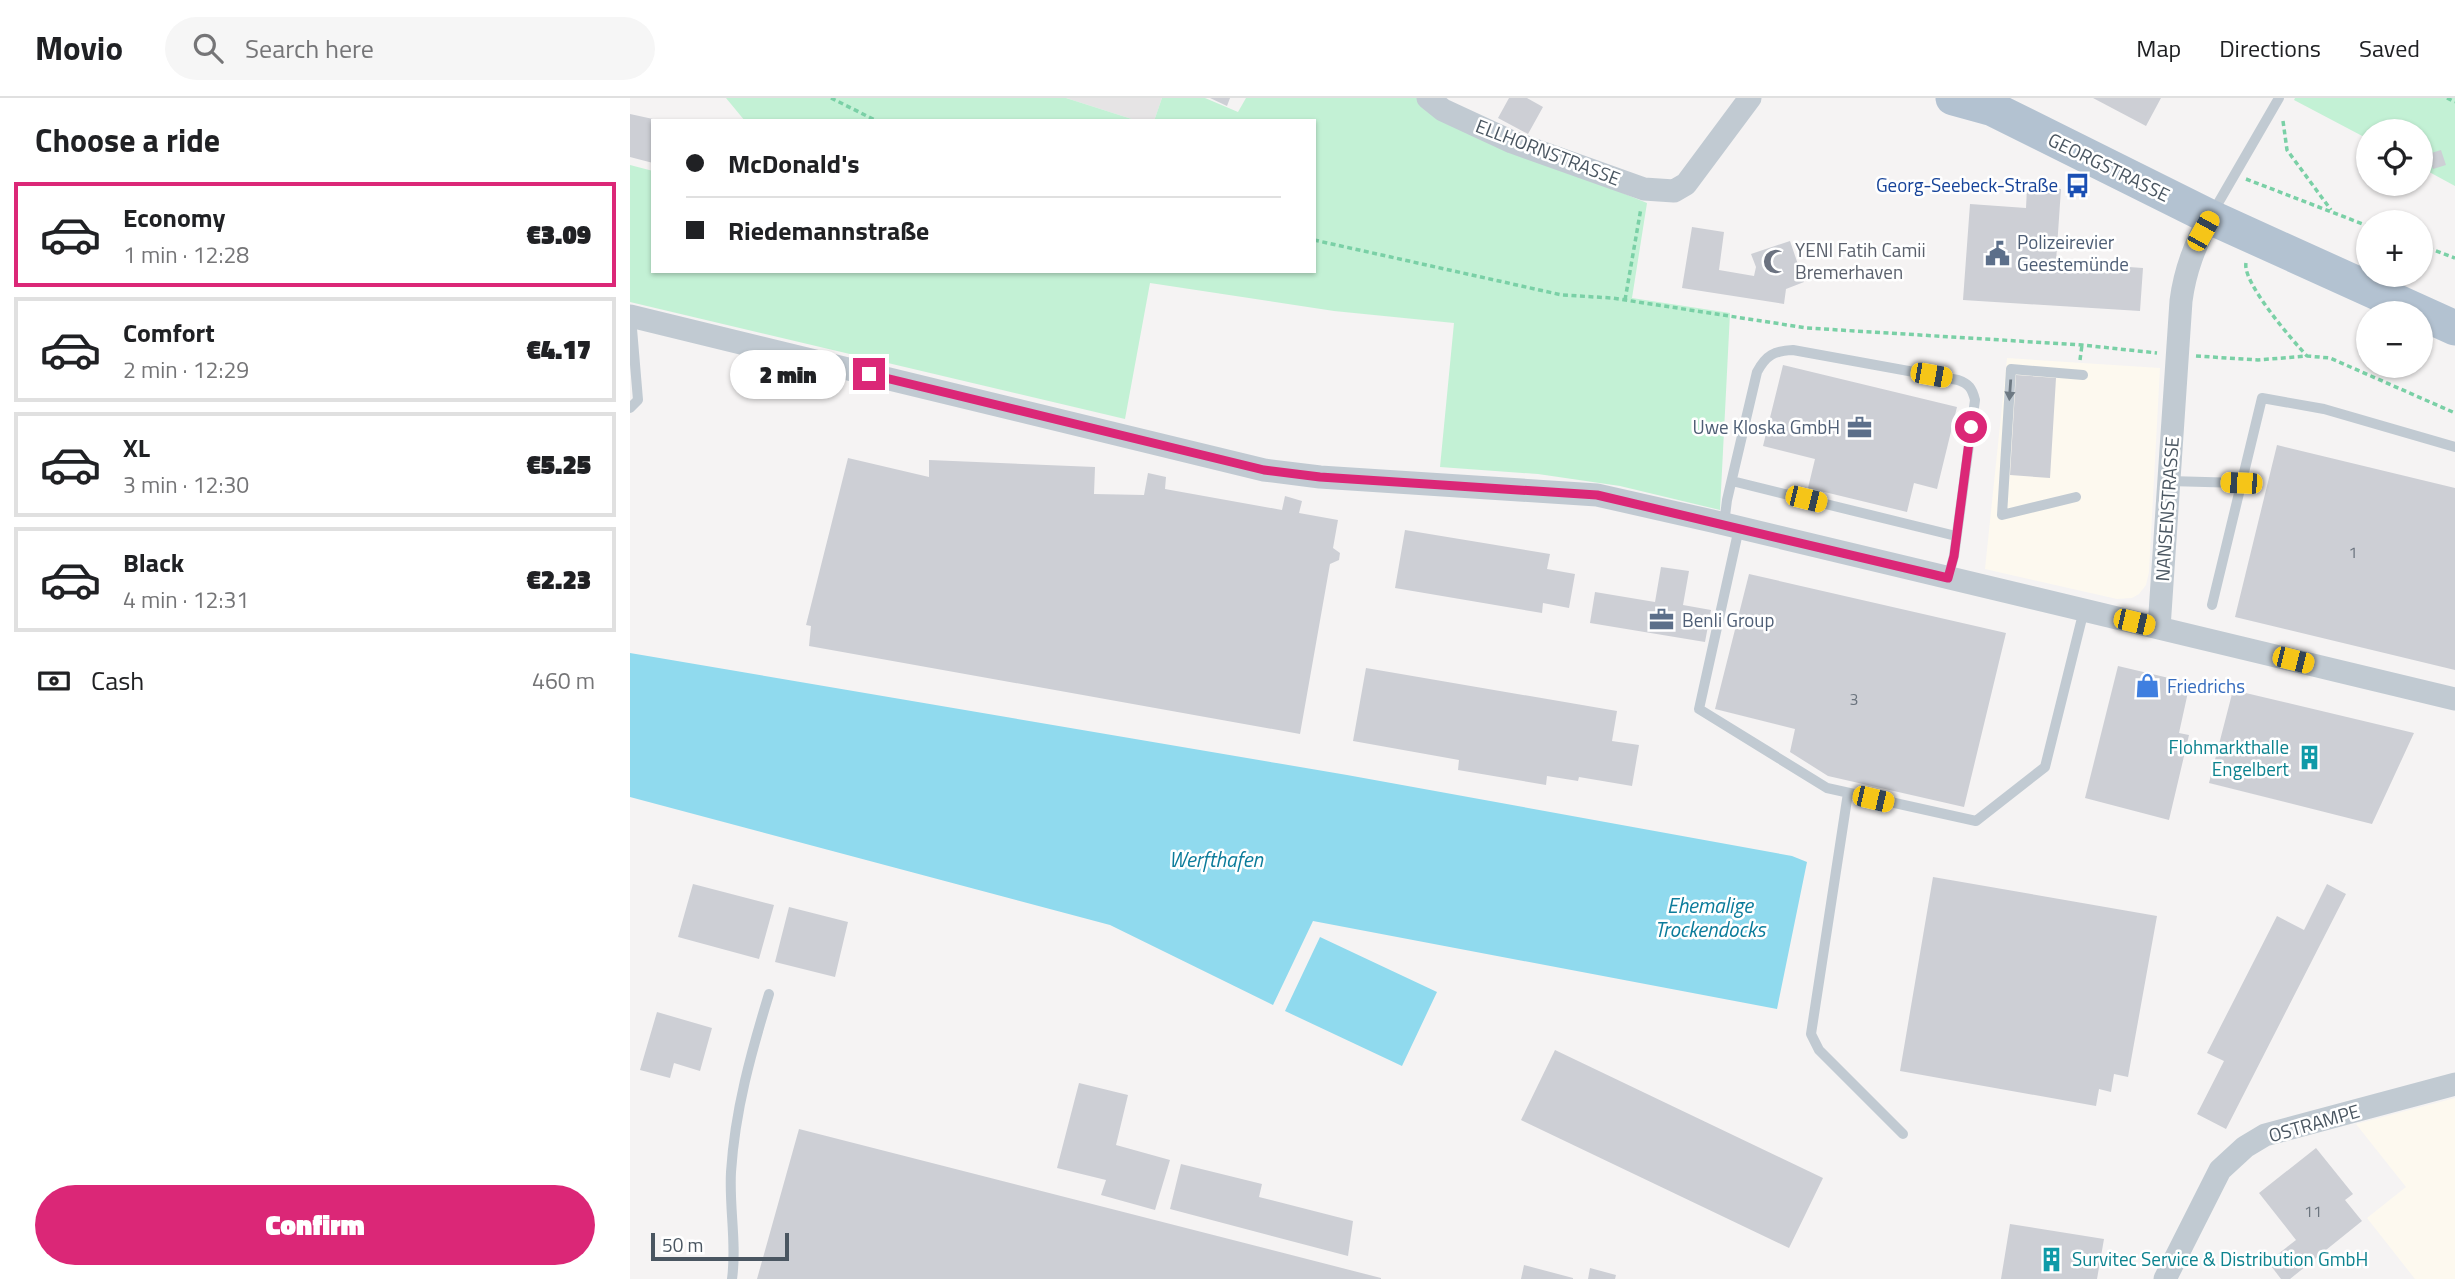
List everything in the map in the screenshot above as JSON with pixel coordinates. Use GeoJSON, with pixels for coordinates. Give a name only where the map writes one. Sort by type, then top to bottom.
{"type":"FeatureCollection","features":[{"type":"Feature","properties":{"kind":"main road","name":"GEORGSTRASSE"},"geometry":{"type":"LineString","coordinates":[[1953,98],[1990,102],[2210,217],[2455,328]]}},
{"type":"Feature","properties":{"kind":"street","name":"ELLHORNSTRASSE"},"geometry":{"type":"LineString","coordinates":[[1428,98],[1443,110],[1512,142],[1644,189],[1674,191],[1686,184],[1750,98]]}},
{"type":"Feature","properties":{"kind":"street","name":"NANSENSTRASSE"},"geometry":{"type":"LineString","coordinates":[[2159,628],[2181,301],[2195,245],[2210,217]]}},
{"type":"Feature","properties":{"kind":"street"},"geometry":{"type":"LineString","coordinates":[[631,316],[1264,470],[1320,477],[1597,495],[2455,699]]}},
{"type":"Feature","properties":{"kind":"street","name":"OSTRAMPE"},"geometry":{"type":"LineString","coordinates":[[2165,1279],[2220,1170],[2245,1147],[2265,1135],[2455,1084]]}},
{"type":"Feature","properties":{"kind":"lane"},"geometry":{"type":"LineString","coordinates":[[2210,217],[2278,98]]}},
{"type":"Feature","properties":{"kind":"lane"},"geometry":{"type":"LineString","coordinates":[[630,408],[639,400],[631,316]]}},
{"type":"Feature","properties":{"kind":"lane"},"geometry":{"type":"LineString","coordinates":[[1948,578],[1975,400],[1973,389],[1958,380],[1793,350],[1770,354],[1762,361],[1757,372],[1731,481],[1732,526],[1699,709],[1827,788],[1976,821],[2046,767],[2084,610]]}},
{"type":"Feature","properties":{"kind":"lane"},"geometry":{"type":"LineString","coordinates":[[2076,497],[2002,515],[2011,369],[2083,374]]}},
{"type":"Feature","properties":{"kind":"lane"},"geometry":{"type":"LineString","coordinates":[[2212,605],[2262,398],[2324,409],[2455,447]]}},
{"type":"Feature","properties":{"kind":"lane"},"geometry":{"type":"LineString","coordinates":[[1731,481],[1956,536]]}},
{"type":"Feature","properties":{"kind":"lane"},"geometry":{"type":"LineString","coordinates":[[2169,481],[2241,483]]}},
{"type":"Feature","properties":{"kind":"lane"},"geometry":{"type":"LineString","coordinates":[[1848,793],[1811,1034],[1819,1050],[1903,1134]]}},
{"type":"Feature","properties":{"kind":"lane"},"geometry":{"type":"LineString","coordinates":[[732,1279],[735,1255],[731,1176],[735,1127],[747,1067],[769,994]]}},
{"type":"Feature","properties":{"kind":"path"},"geometry":{"type":"LineString","coordinates":[[831,98],[873,119]]}},
{"type":"Feature","properties":{"kind":"path"},"geometry":{"type":"LineString","coordinates":[[2447,98],[2455,102]]}},
{"type":"Feature","properties":{"kind":"path"},"geometry":{"type":"LineString","coordinates":[[2283,120],[2287,150],[2332,212]]}},
{"type":"Feature","properties":{"kind":"path"},"geometry":{"type":"LineString","coordinates":[[2234,174],[2356,221]]}},
{"type":"Feature","properties":{"kind":"path"},"geometry":{"type":"LineString","coordinates":[[1625,300],[1644,189]]}},
{"type":"Feature","properties":{"kind":"path"},"geometry":{"type":"LineString","coordinates":[[2250,236],[2245,269],[2276,319],[2306,356]]}},
{"type":"Feature","properties":{"kind":"path"},"geometry":{"type":"LineString","coordinates":[[1316,240],[1562,295],[1625,300],[1825,330],[1949,335],[2259,359],[2306,356],[2330,358],[2455,413]]}},
{"type":"Feature","properties":{"kind":"path"},"geometry":{"type":"LineString","coordinates":[[2433,250],[2455,258]]}},
{"type":"Feature","properties":{"kind":"shaded area"},"geometry":{"type":"Polygon","coordinates":[[[1066,98],[1162,98],[1155,119],[1132,119],[1066,98]]]}},
{"type":"Feature","properties":{"kind":"shaded area"},"geometry":{"type":"Polygon","coordinates":[[[2007,358],[2160,368],[2149,572],[2146,585],[2132,598],[2117,599],[1985,569],[2007,358]]]}},
{"type":"Feature","properties":{"kind":"shaded area"},"geometry":{"type":"Polygon","coordinates":[[[2455,1098],[2455,1279],[2415,1279],[2367,1218],[2406,1187],[2356,1124],[2455,1098]]]}},
{"type":"Feature","properties":{"kind":"green space"},"geometry":{"type":"Polygon","coordinates":[[[726,98],[1066,98],[1132,119],[743,119],[726,98]]]}},
{"type":"Feature","properties":{"kind":"green space"},"geometry":{"type":"Polygon","coordinates":[[[1162,98],[1205,98],[1238,112],[1246,98],[1417,98],[1508,146],[1647,203],[1632,298],[1730,313],[1720,510],[1620,486],[1538,474],[1440,467],[1454,323],[1334,311],[1150,283],[1125,419],[630,302],[630,165],[651,170],[651,273],[1316,273],[1316,119],[1155,119],[1162,98]]]}},
{"type":"Feature","properties":{"kind":"green space"},"geometry":{"type":"Polygon","coordinates":[[[2455,98],[2455,186],[2433,174],[2433,119],[2356,119],[2356,133],[2294,100],[2455,98]]]}},
{"type":"Feature","properties":{"kind":"water","name":"Werfthafen"},"geometry":{"type":"Polygon","coordinates":[[[630,653],[1347,775],[1792,856],[1807,862],[1777,1009],[1313,921],[1273,1005],[1110,925],[630,797],[630,653]]]}},
{"type":"Feature","properties":{"kind":"water"},"geometry":{"type":"Polygon","coordinates":[[[1320,937],[1437,992],[1402,1066],[1285,1011],[1320,937]]]}},
{"type":"Feature","properties":{"kind":"building"},"geometry":{"type":"Polygon","coordinates":[[[1210,98],[1230,98],[1227,106],[1210,98]]]}},
{"type":"Feature","properties":{"kind":"building"},"geometry":{"type":"Polygon","coordinates":[[[1509,98],[1527,98],[1543,107],[1528,134],[1498,118],[1509,98]]]}},
{"type":"Feature","properties":{"kind":"building"},"geometry":{"type":"Polygon","coordinates":[[[2093,98],[2161,98],[2146,126],[2093,98]]]}},
{"type":"Feature","properties":{"kind":"building"},"geometry":{"type":"Polygon","coordinates":[[[630,114],[653,119],[651,162],[630,157],[630,114]]]}},
{"type":"Feature","properties":{"kind":"building"},"geometry":{"type":"Polygon","coordinates":[[[2441,150],[2446,165],[2433,169],[2433,152],[2441,150]]]}},
{"type":"Feature","properties":{"kind":"building"},"geometry":{"type":"Polygon","coordinates":[[[2027,187],[2061,189],[2056,262],[2143,268],[2140,311],[1963,300],[1970,204],[2026,208],[2027,187]]]}},
{"type":"Feature","properties":{"kind":"building","name":"YENI Fatih Camii Bremerhaven"},"geometry":{"type":"Polygon","coordinates":[[[1692,227],[1724,232],[1719,270],[1754,276],[1756,267],[1751,254],[1790,241],[1804,282],[1786,289],[1784,304],[1682,288],[1692,227]]]}},
{"type":"Feature","properties":{"kind":"building","name":"Uwe Kloska GmbH"},"geometry":{"type":"Polygon","coordinates":[[[1783,365],[1957,407],[1937,489],[1914,483],[1907,512],[1808,488],[1815,459],[1763,446],[1783,365]]]}},
{"type":"Feature","properties":{"kind":"building"},"geometry":{"type":"Polygon","coordinates":[[[2016,375],[2056,378],[2050,478],[2010,475],[2016,375]]]}},
{"type":"Feature","properties":{"kind":"building"},"geometry":{"type":"Polygon","coordinates":[[[2277,445],[2455,488],[2455,670],[2235,617],[2277,445]]]}},
{"type":"Feature","properties":{"kind":"building"},"geometry":{"type":"Polygon","coordinates":[[[848,458],[929,477],[929,460],[1095,467],[1094,494],[1144,495],[1148,473],[1166,477],[1165,489],[1282,510],[1285,496],[1302,501],[1299,513],[1338,520],[1333,548],[1340,553],[1339,560],[1330,564],[1300,734],[809,646],[811,626],[806,625],[848,458]]]}},
{"type":"Feature","properties":{"kind":"building"},"geometry":{"type":"Polygon","coordinates":[[[1405,530],[1550,554],[1547,569],[1575,574],[1569,608],[1543,603],[1542,613],[1395,588],[1405,530]]]}},
{"type":"Feature","properties":{"kind":"building"},"geometry":{"type":"Polygon","coordinates":[[[1661,567],[1689,571],[1683,605],[1711,610],[1705,642],[1590,623],[1595,592],[1655,602],[1661,567]]]}},
{"type":"Feature","properties":{"kind":"building"},"geometry":{"type":"Polygon","coordinates":[[[1749,574],[2006,633],[1964,807],[1828,776],[1790,752],[1795,729],[1715,709],[1749,574]]]}},
{"type":"Feature","properties":{"kind":"building"},"geometry":{"type":"Polygon","coordinates":[[[2118,666],[2190,683],[2179,733],[2189,735],[2169,820],[2085,798],[2118,666]]]}},
{"type":"Feature","properties":{"kind":"building"},"geometry":{"type":"Polygon","coordinates":[[[1366,668],[1617,711],[1612,741],[1639,745],[1632,786],[1579,777],[1578,781],[1547,776],[1546,785],[1458,770],[1459,760],[1353,741],[1366,668]]]}},
{"type":"Feature","properties":{"kind":"building","name":"Flohmarkthalle Engelbert"},"geometry":{"type":"Polygon","coordinates":[[[2233,690],[2414,733],[2372,824],[2209,783],[2233,690]]]}},
{"type":"Feature","properties":{"kind":"building"},"geometry":{"type":"Polygon","coordinates":[[[1933,877],[2157,916],[2128,1077],[2114,1074],[2111,1092],[2099,1089],[2096,1106],[1900,1071],[1933,877]]]}},
{"type":"Feature","properties":{"kind":"building"},"geometry":{"type":"Polygon","coordinates":[[[693,884],[774,905],[759,959],[678,937],[693,884]]]}},
{"type":"Feature","properties":{"kind":"building"},"geometry":{"type":"Polygon","coordinates":[[[2327,884],[2346,894],[2226,1129],[2197,1114],[2224,1061],[2207,1053],[2277,916],[2304,930],[2327,884]]]}},
{"type":"Feature","properties":{"kind":"building"},"geometry":{"type":"Polygon","coordinates":[[[789,907],[848,922],[835,977],[775,962],[789,907]]]}},
{"type":"Feature","properties":{"kind":"building"},"geometry":{"type":"Polygon","coordinates":[[[657,1012],[712,1028],[700,1071],[674,1063],[670,1078],[640,1070],[657,1012]]]}},
{"type":"Feature","properties":{"kind":"building"},"geometry":{"type":"Polygon","coordinates":[[[1555,1050],[1823,1178],[1789,1248],[1521,1120],[1555,1050]]]}},
{"type":"Feature","properties":{"kind":"building"},"geometry":{"type":"Polygon","coordinates":[[[1079,1083],[1128,1095],[1116,1145],[1170,1160],[1155,1210],[1101,1195],[1106,1180],[1057,1168],[1079,1083]]]}},
{"type":"Feature","properties":{"kind":"building"},"geometry":{"type":"Polygon","coordinates":[[[799,1129],[1381,1278],[1381,1279],[757,1279],[799,1129]]]}},
{"type":"Feature","properties":{"kind":"building"},"geometry":{"type":"Polygon","coordinates":[[[2316,1148],[2353,1194],[2345,1200],[2362,1221],[2290,1279],[2281,1279],[2268,1262],[2296,1240],[2259,1193],[2316,1148]]]}},
{"type":"Feature","properties":{"kind":"building"},"geometry":{"type":"Polygon","coordinates":[[[1181,1164],[1262,1184],[1259,1197],[1353,1221],[1348,1256],[1170,1209],[1181,1164]]]}},
{"type":"Feature","properties":{"kind":"building","name":"Survitec Service & Distribution GmbH"},"geometry":{"type":"Polygon","coordinates":[[[2010,1224],[2104,1239],[2097,1279],[2001,1279],[2010,1224]]]}},
{"type":"Feature","properties":{"kind":"building"},"geometry":{"type":"Polygon","coordinates":[[[1524,1265],[1573,1278],[1573,1279],[1521,1279],[1524,1265]]]}},
{"type":"Feature","properties":{"kind":"building"},"geometry":{"type":"Polygon","coordinates":[[[1590,1268],[1616,1275],[1615,1279],[1588,1279],[1590,1268]]]}},
{"type":"Feature","properties":{"kind":"place","name":"Georg-Seebeck-Straße"},"geometry":{"type":"Point","coordinates":[2078,185]}},
{"type":"Feature","properties":{"kind":"place","name":"Polizeirevier Geestemünde"},"geometry":{"type":"Point","coordinates":[1997,253]}},
{"type":"Feature","properties":{"kind":"place","name":"YENI Fatih Camii Bremerhaven"},"geometry":{"type":"Point","coordinates":[1775,261]}},
{"type":"Feature","properties":{"kind":"place","name":"Uwe Kloska GmbH"},"geometry":{"type":"Point","coordinates":[1860,427]}},
{"type":"Feature","properties":{"kind":"place","name":"Benli Group"},"geometry":{"type":"Point","coordinates":[1662,620]}},
{"type":"Feature","properties":{"kind":"place","name":"Friedrichs"},"geometry":{"type":"Point","coordinates":[2147,686]}},
{"type":"Feature","properties":{"kind":"place","name":"Flohmarkthalle Engelbert"},"geometry":{"type":"Point","coordinates":[2309,758]}},
{"type":"Feature","properties":{"kind":"place","name":"Survitec Service & Distribution GmbH"},"geometry":{"type":"Point","coordinates":[2052,1259]}},
{"type":"Feature","properties":{"kind":"route"},"geometry":{"type":"LineString","coordinates":[[869,374],[1264,470],[1320,477],[1597,495],[1948,578],[1954,556],[1971,427]]}},
{"type":"Feature","properties":{"kind":"water label","name":"Ehemalige Trockendocks"},"geometry":{"type":"Point","coordinates":[1710,918]}}]}
